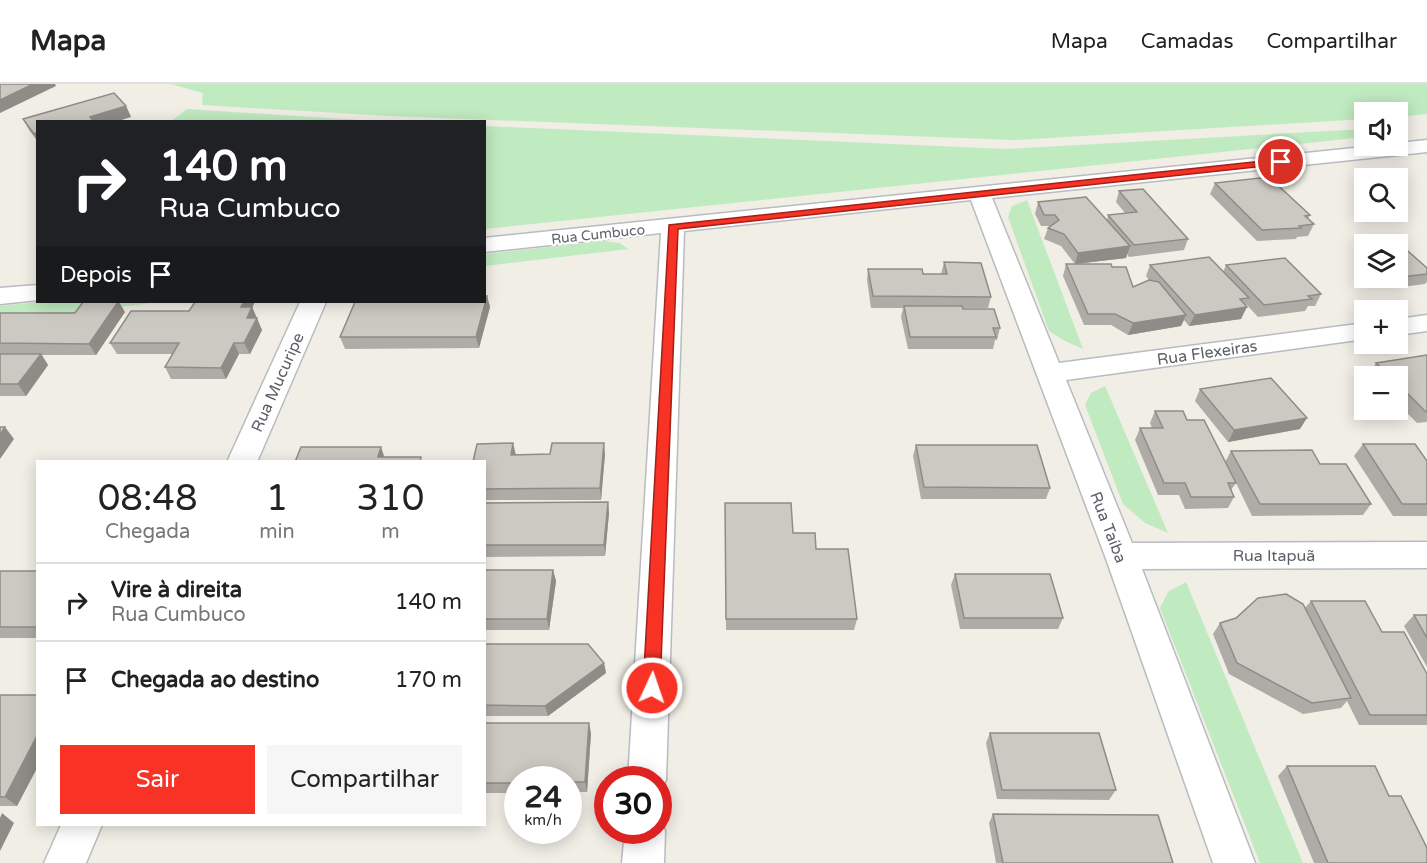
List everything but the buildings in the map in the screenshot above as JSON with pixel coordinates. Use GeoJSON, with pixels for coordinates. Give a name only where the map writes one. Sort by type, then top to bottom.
{"type":"FeatureCollection","features":[{"type":"Feature","properties":{"kind":"street","name":"Rua Cumbuco"},"geometry":{"type":"LineString","coordinates":[[486,245],[673,227],[1427,146]]}},
{"type":"Feature","properties":{"kind":"street","name":"Rua Taíba"},"geometry":{"type":"LineString","coordinates":[[979,193],[1121,556],[1234,863]]}},
{"type":"Feature","properties":{"kind":"street"},"geometry":{"type":"LineString","coordinates":[[648,766],[673,227]]}},
{"type":"Feature","properties":{"kind":"street"},"geometry":{"type":"LineString","coordinates":[[0,296],[36,292]]}},
{"type":"Feature","properties":{"kind":"street","name":"Rua Mucuripe"},"geometry":{"type":"LineString","coordinates":[[243,460],[313,303]]}},
{"type":"Feature","properties":{"kind":"street"},"geometry":{"type":"LineString","coordinates":[[1408,326],[1427,323]]}},
{"type":"Feature","properties":{"kind":"street","name":"Rua Flexeiras"},"geometry":{"type":"LineString","coordinates":[[1050,373],[1354,332]]}},
{"type":"Feature","properties":{"kind":"street","name":"Rua Itapuã"},"geometry":{"type":"LineString","coordinates":[[1121,556],[1427,555]]}},
{"type":"Feature","properties":{"kind":"street"},"geometry":{"type":"LineString","coordinates":[[65,863],[82,826]]}},
{"type":"Feature","properties":{"kind":"street"},"geometry":{"type":"LineString","coordinates":[[643,863],[644,844]]}},
{"type":"Feature","properties":{"kind":"green space"},"geometry":{"type":"Polygon","coordinates":[[[171,84],[1427,84],[1427,114],[1408,116],[1408,102],[1354,102],[1354,120],[1014,140],[388,116],[202,105],[203,93],[171,84]]]}},
{"type":"Feature","properties":{"kind":"green space"},"geometry":{"type":"Polygon","coordinates":[[[187,109],[359,120],[174,120],[187,109]]]}},
{"type":"Feature","properties":{"kind":"green space"},"geometry":{"type":"Polygon","coordinates":[[[486,126],[1006,149],[1354,130],[1354,138],[486,229],[486,126]]]}},
{"type":"Feature","properties":{"kind":"green space"},"geometry":{"type":"Polygon","coordinates":[[[1027,200],[1083,349],[1049,331],[1008,217],[1012,206],[1027,200]]]}},
{"type":"Feature","properties":{"kind":"green space"},"geometry":{"type":"Polygon","coordinates":[[[604,241],[620,243],[628,249],[486,266],[486,254],[604,241]]]}},
{"type":"Feature","properties":{"kind":"green space"},"geometry":{"type":"Polygon","coordinates":[[[36,302],[152,303],[0,321],[0,306],[36,302]]]}},
{"type":"Feature","properties":{"kind":"green space"},"geometry":{"type":"Polygon","coordinates":[[[1105,386],[1168,533],[1145,523],[1123,504],[1085,405],[1091,393],[1105,386]]]}},
{"type":"Feature","properties":{"kind":"green space"},"geometry":{"type":"Polygon","coordinates":[[[1186,582],[1303,863],[1260,863],[1160,608],[1168,592],[1186,582]]]}},
{"type":"Feature","properties":{"kind":"route"},"geometry":{"type":"LineString","coordinates":[[652,688],[673,227],[1281,162]]}}]}
